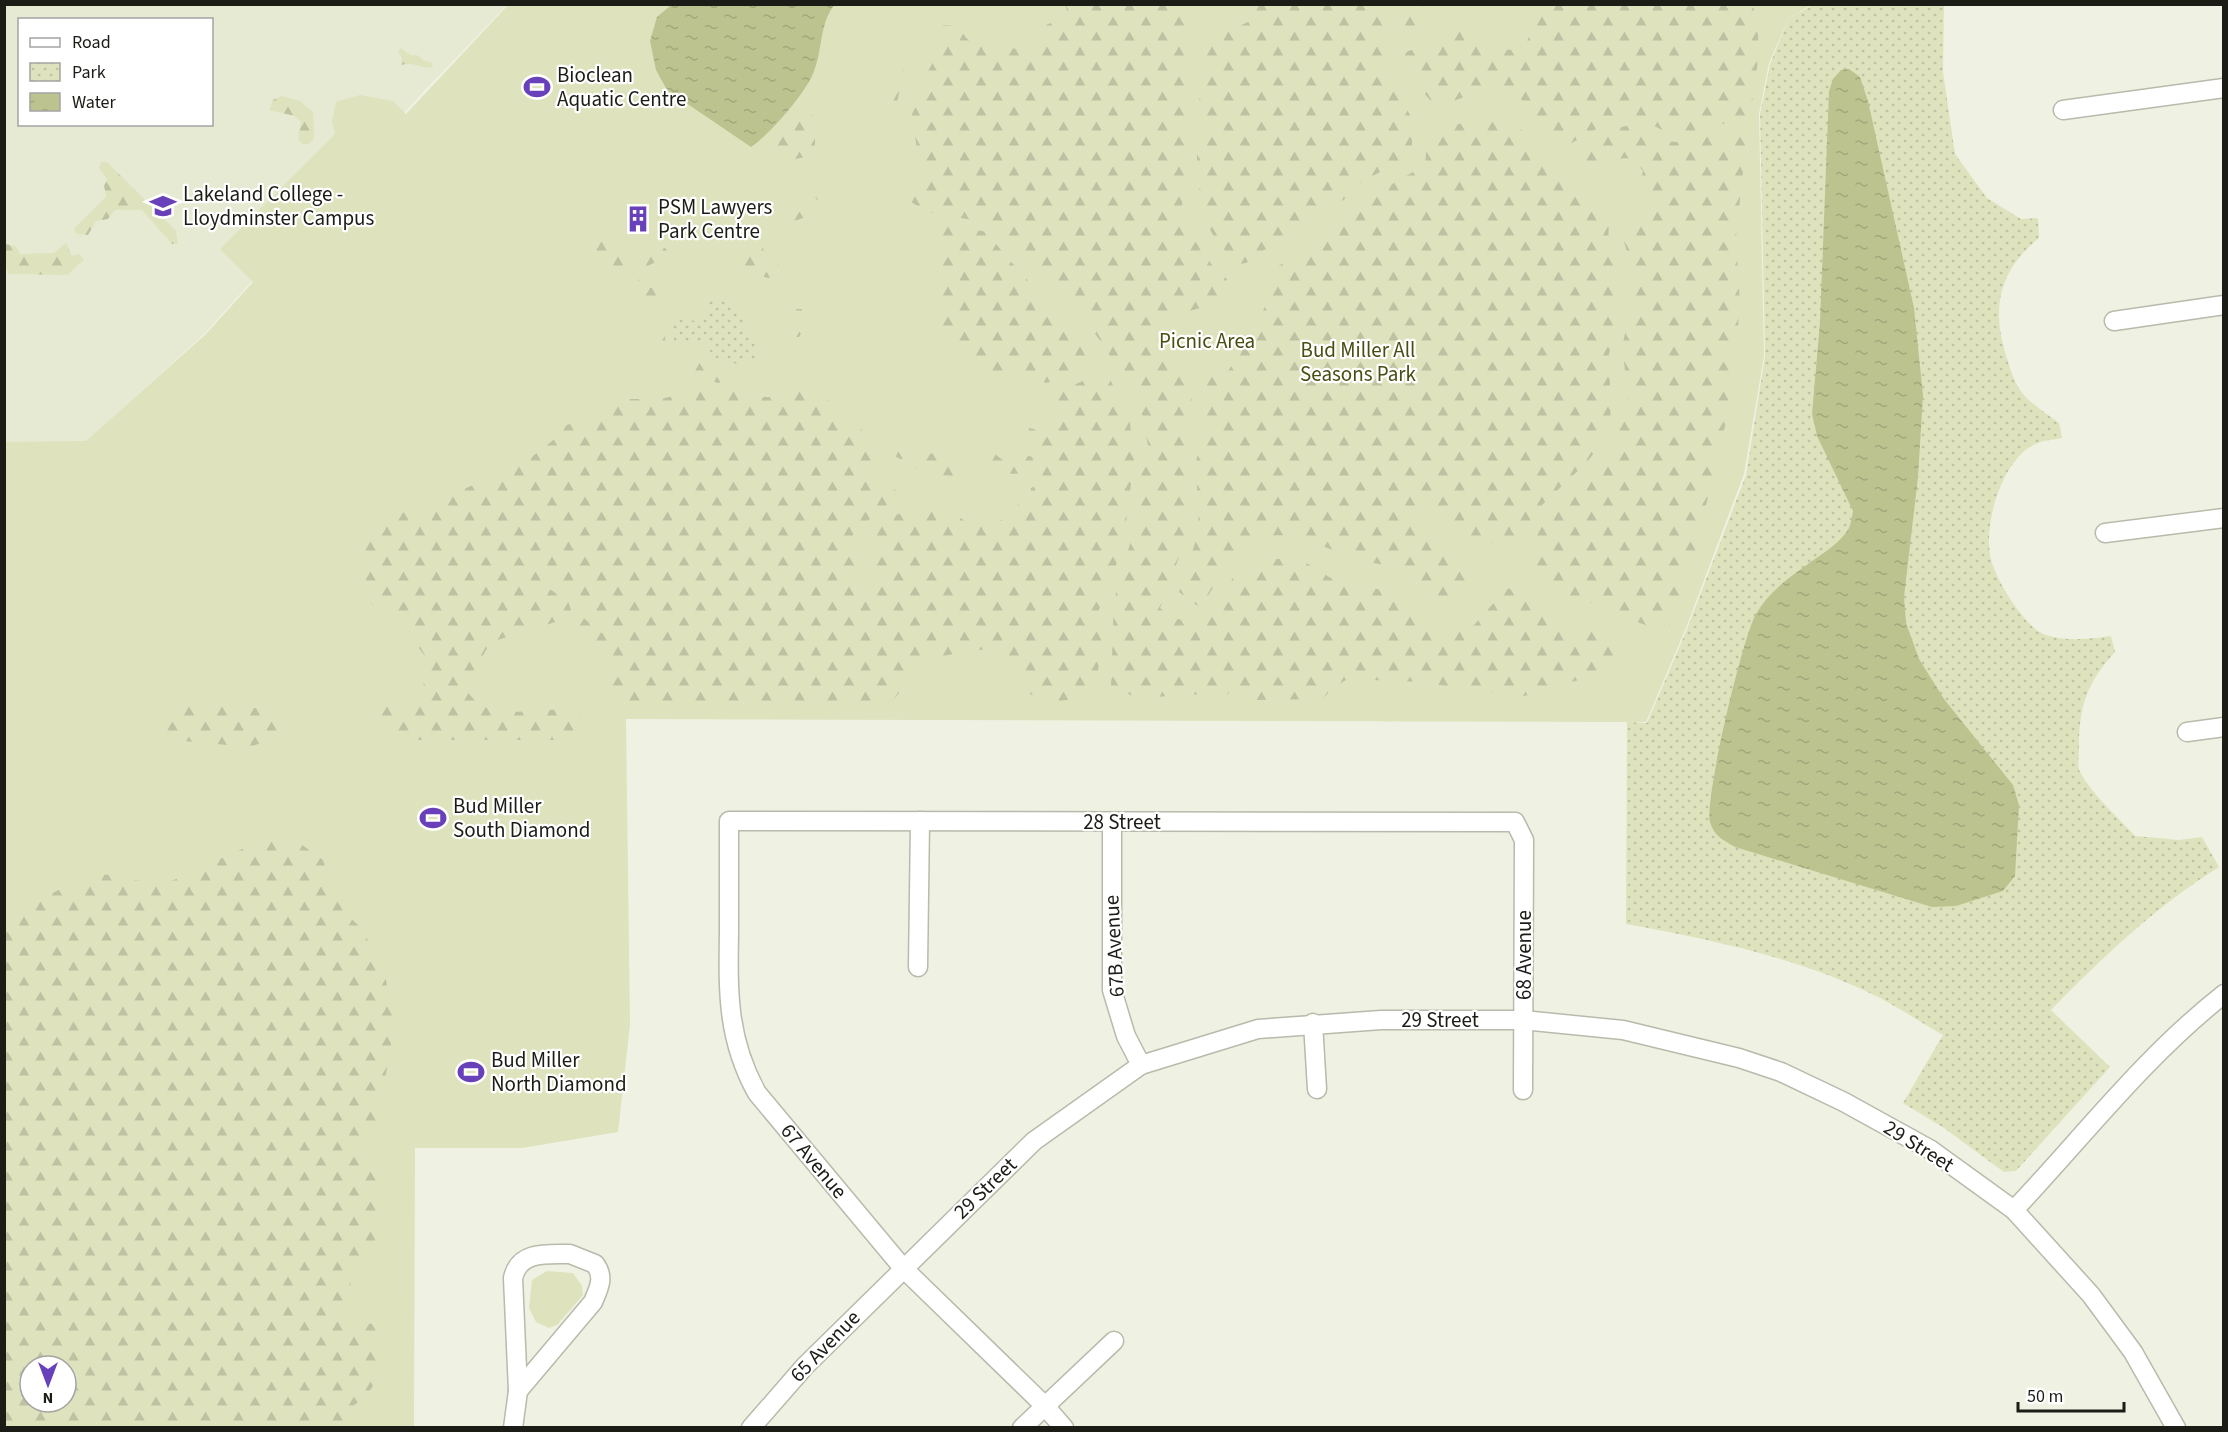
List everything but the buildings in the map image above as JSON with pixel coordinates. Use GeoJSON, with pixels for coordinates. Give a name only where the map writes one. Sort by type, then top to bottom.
{"type":"FeatureCollection","features":[{"type":"Feature","properties":{"kind":"street"},"geometry":{"type":"LineString","coordinates":[[2063,110],[2223,88]]}},
{"type":"Feature","properties":{"kind":"street"},"geometry":{"type":"LineString","coordinates":[[2115,321],[2223,305]]}},
{"type":"Feature","properties":{"kind":"street"},"geometry":{"type":"LineString","coordinates":[[2105,533],[2223,518]]}},
{"type":"Feature","properties":{"kind":"street"},"geometry":{"type":"LineString","coordinates":[[2187,732],[2223,727]]}},
{"type":"Feature","properties":{"kind":"street","name":"28 Street"},"geometry":{"type":"LineString","coordinates":[[729,821],[1515,822]]}},
{"type":"Feature","properties":{"kind":"street","name":"67 Avenue"},"geometry":{"type":"LineString","coordinates":[[729,821],[728,999],[736,1045],[748,1077],[757,1093],[903,1268],[1044,1405],[1064,1428]]}},
{"type":"Feature","properties":{"kind":"street"},"geometry":{"type":"LineString","coordinates":[[918,967],[920,821]]}},
{"type":"Feature","properties":{"kind":"street","name":"67B Avenue"},"geometry":{"type":"LineString","coordinates":[[1112,822],[1112,990],[1126,1036],[1141,1065]]}},
{"type":"Feature","properties":{"kind":"street","name":"68 Avenue"},"geometry":{"type":"LineString","coordinates":[[1515,822],[1524,840],[1523,1090]]}},
{"type":"Feature","properties":{"kind":"street"},"geometry":{"type":"LineString","coordinates":[[2014,1210],[2133,1076],[2196,1016],[2223,994]]}},
{"type":"Feature","properties":{"kind":"street","name":"29 Street"},"geometry":{"type":"LineString","coordinates":[[903,1268],[1034,1141],[1141,1065],[1258,1029],[1313,1023],[1381,1020],[1523,1020],[1623,1030],[1681,1042],[1781,1072],[1900,1131],[1931,1150],[2014,1210],[2091,1295],[2133,1352],[2176,1428]]}},
{"type":"Feature","properties":{"kind":"street"},"geometry":{"type":"LineString","coordinates":[[1313,1023],[1317,1089]]}},
{"type":"Feature","properties":{"kind":"street"},"geometry":{"type":"LineString","coordinates":[[513,1428],[518,1391],[513,1278],[515,1268],[523,1259],[538,1255],[570,1254],[592,1261],[602,1277],[593,1302],[518,1391]]}},
{"type":"Feature","properties":{"kind":"street","name":"65 Avenue"},"geometry":{"type":"LineString","coordinates":[[751,1428],[804,1366],[903,1268]]}},
{"type":"Feature","properties":{"kind":"street"},"geometry":{"type":"LineString","coordinates":[[1022,1428],[1114,1341]]}},
{"type":"Feature","properties":{"kind":"shaded area","name":"Lakeland College - Lloydminster Campus"},"geometry":{"type":"Polygon","coordinates":[[[4,5],[507,5],[423,92],[205,333],[86,442],[5,442],[4,5]]]}},
{"type":"Feature","properties":{"kind":"green space"},"geometry":{"type":"Polygon","coordinates":[[[1752,4],[1758,32],[1758,64],[1748,123],[1703,126],[1686,136],[1674,136],[1633,115],[1619,116],[1570,144],[1561,142],[1545,128],[1521,100],[1499,89],[1484,90],[1436,106],[1411,75],[1403,53],[1431,43],[1455,26],[1471,26],[1498,49],[1514,50],[1527,41],[1536,22],[1533,5],[1752,4]]]}},
{"type":"Feature","properties":{"kind":"green space","name":"Bud Miller All Seasons Park"},"geometry":{"type":"Polygon","coordinates":[[[508,5],[1811,5],[1789,18],[1769,63],[1759,114],[1764,356],[1744,474],[1686,628],[1646,722],[626,719],[630,1025],[618,1132],[522,1148],[415,1148],[414,1427],[5,1427],[4,442],[86,441],[206,334],[253,282],[220,249],[335,134],[332,121],[336,102],[360,95],[393,101],[406,114],[508,5]]]}},
{"type":"Feature","properties":{"kind":"green space"},"geometry":{"type":"Polygon","coordinates":[[[1065,5],[1187,5],[1192,13],[1185,102],[1184,194],[1180,217],[1216,271],[1227,279],[1217,303],[1193,310],[1162,326],[1172,363],[1189,378],[1192,404],[1188,457],[1190,483],[1183,483],[1157,459],[1148,445],[1142,415],[1120,371],[1099,339],[1071,303],[1053,292],[1011,241],[1002,225],[926,212],[904,197],[929,183],[920,171],[912,114],[920,99],[920,86],[933,62],[933,53],[940,43],[943,25],[959,29],[974,44],[1027,49],[1034,41],[1044,36],[1046,25],[1058,20],[1067,10],[1065,5]]]}},
{"type":"Feature","properties":{"kind":"green space"},"geometry":{"type":"Polygon","coordinates":[[[1259,5],[1381,5],[1388,56],[1384,74],[1393,82],[1412,119],[1412,155],[1356,185],[1345,199],[1316,216],[1288,240],[1264,250],[1246,263],[1239,264],[1218,244],[1203,217],[1197,170],[1197,146],[1202,134],[1198,81],[1204,52],[1221,35],[1254,19],[1256,8],[1259,5]]]}},
{"type":"Feature","properties":{"kind":"green space"},"geometry":{"type":"Polygon","coordinates":[[[1397,5],[1426,5],[1412,15],[1417,28],[1414,36],[1406,36],[1405,25],[1397,5]]]}},
{"type":"Feature","properties":{"kind":"green space"},"geometry":{"type":"Polygon","coordinates":[[[1813,5],[1944,5],[1943,72],[1955,154],[1987,198],[2021,219],[2038,218],[2039,238],[2026,250],[2008,275],[2002,289],[1999,318],[2005,352],[2018,386],[2028,400],[2059,423],[2062,438],[2035,444],[2023,452],[2012,465],[1997,497],[1992,515],[1989,549],[1992,563],[2011,600],[2024,618],[2038,631],[2064,639],[2111,636],[2115,652],[2097,675],[2086,696],[2079,734],[2080,772],[2092,789],[2135,836],[2179,840],[2202,837],[2219,867],[2173,898],[2130,934],[2051,1010],[2110,1067],[2016,1171],[2004,1172],[1944,1128],[1903,1103],[1943,1035],[1880,998],[1788,961],[1724,944],[1626,924],[1627,722],[1647,723],[1687,629],[1746,475],[1765,356],[1760,114],[1770,64],[1789,18],[1813,5]]]}},
{"type":"Feature","properties":{"kind":"green space"},"geometry":{"type":"Polygon","coordinates":[[[401,48],[410,55],[419,56],[424,61],[431,62],[433,67],[401,65],[402,58],[398,52],[401,48]]]}},
{"type":"Feature","properties":{"kind":"green space"},"geometry":{"type":"Polygon","coordinates":[[[908,68],[911,74],[909,84],[900,88],[897,103],[892,107],[886,107],[887,90],[890,84],[898,73],[908,68]]]}},
{"type":"Feature","properties":{"kind":"green space"},"geometry":{"type":"Polygon","coordinates":[[[281,96],[300,101],[313,112],[314,138],[309,144],[302,144],[298,139],[301,122],[295,116],[269,110],[273,100],[281,96]]]}},
{"type":"Feature","properties":{"kind":"green space"},"geometry":{"type":"Polygon","coordinates":[[[805,110],[813,116],[810,128],[815,136],[815,146],[805,157],[780,162],[771,154],[776,139],[792,118],[805,110]]]}},
{"type":"Feature","properties":{"kind":"green space"},"geometry":{"type":"Polygon","coordinates":[[[1490,110],[1511,119],[1521,129],[1534,149],[1552,163],[1560,183],[1571,192],[1599,203],[1606,211],[1609,221],[1608,248],[1619,284],[1617,316],[1608,359],[1611,398],[1610,426],[1606,438],[1587,462],[1541,506],[1528,533],[1518,540],[1471,545],[1454,536],[1446,517],[1418,496],[1416,509],[1418,519],[1423,526],[1445,543],[1454,561],[1471,571],[1461,597],[1444,600],[1436,597],[1406,573],[1390,566],[1363,561],[1295,537],[1267,536],[1243,545],[1235,552],[1199,607],[1179,592],[1199,531],[1196,461],[1206,428],[1202,379],[1228,371],[1251,336],[1269,298],[1270,270],[1292,259],[1318,235],[1355,211],[1364,200],[1425,164],[1428,134],[1436,129],[1471,121],[1490,110]]]}},
{"type":"Feature","properties":{"kind":"green space"},"geometry":{"type":"Polygon","coordinates":[[[1630,125],[1644,128],[1665,139],[1677,142],[1728,133],[1747,136],[1736,236],[1740,306],[1730,405],[1694,556],[1668,629],[1648,626],[1612,609],[1562,592],[1547,581],[1531,561],[1534,541],[1554,503],[1614,446],[1629,401],[1622,347],[1634,293],[1633,273],[1623,238],[1624,225],[1643,214],[1648,199],[1638,192],[1643,171],[1633,159],[1621,158],[1602,165],[1593,173],[1573,158],[1590,139],[1630,125]]]}},
{"type":"Feature","properties":{"kind":"green space"},"geometry":{"type":"Polygon","coordinates":[[[101,162],[107,162],[176,231],[178,244],[172,244],[142,210],[115,210],[108,219],[96,221],[88,235],[77,234],[74,229],[106,197],[104,185],[107,179],[99,168],[101,162]]]}},
{"type":"Feature","properties":{"kind":"green space"},"geometry":{"type":"Polygon","coordinates":[[[814,184],[830,196],[829,206],[819,201],[813,194],[809,188],[814,184]]]}},
{"type":"Feature","properties":{"kind":"green space"},"geometry":{"type":"Polygon","coordinates":[[[793,203],[806,217],[794,221],[783,219],[779,212],[793,203]]]}},
{"type":"Feature","properties":{"kind":"green space"},"geometry":{"type":"Polygon","coordinates":[[[943,224],[987,232],[1041,295],[1090,342],[1097,352],[1098,360],[1064,378],[1046,383],[1026,375],[1012,373],[992,376],[983,371],[951,341],[940,326],[942,268],[932,229],[943,224]]]}},
{"type":"Feature","properties":{"kind":"green space"},"geometry":{"type":"Polygon","coordinates":[[[759,237],[764,251],[763,260],[779,265],[779,274],[775,277],[767,278],[750,269],[737,267],[738,252],[744,252],[748,243],[759,237]]]}},
{"type":"Feature","properties":{"kind":"green space"},"geometry":{"type":"Polygon","coordinates":[[[594,238],[602,238],[611,243],[614,254],[624,258],[625,263],[617,275],[588,246],[594,238]]]}},
{"type":"Feature","properties":{"kind":"green space"},"geometry":{"type":"Polygon","coordinates":[[[66,243],[72,256],[79,254],[84,260],[67,275],[9,274],[5,266],[5,244],[16,246],[20,254],[54,253],[66,243]]]}},
{"type":"Feature","properties":{"kind":"green space"},"geometry":{"type":"Polygon","coordinates":[[[665,248],[669,253],[666,264],[657,261],[646,267],[640,264],[638,252],[665,248]]]}},
{"type":"Feature","properties":{"kind":"green space"},"geometry":{"type":"Polygon","coordinates":[[[643,277],[649,288],[653,288],[659,296],[657,308],[652,308],[634,290],[638,280],[643,277]]]}},
{"type":"Feature","properties":{"kind":"green space"},"geometry":{"type":"Polygon","coordinates":[[[730,299],[745,316],[745,331],[757,342],[757,359],[737,364],[713,357],[706,342],[674,344],[673,318],[696,321],[706,312],[710,301],[730,299]]]}},
{"type":"Feature","properties":{"kind":"green space"},"geometry":{"type":"Polygon","coordinates":[[[796,309],[802,309],[803,330],[799,337],[793,337],[788,332],[788,319],[796,313],[796,309]]]}},
{"type":"Feature","properties":{"kind":"green space"},"geometry":{"type":"Polygon","coordinates":[[[661,335],[665,336],[667,362],[657,365],[655,360],[660,352],[655,352],[651,342],[661,335]]]}},
{"type":"Feature","properties":{"kind":"green space"},"geometry":{"type":"Polygon","coordinates":[[[699,362],[706,374],[719,369],[725,373],[727,382],[717,383],[709,378],[694,377],[690,372],[699,362]]]}},
{"type":"Feature","properties":{"kind":"green space"},"geometry":{"type":"Polygon","coordinates":[[[1106,370],[1130,423],[1134,461],[1125,530],[1110,589],[1095,617],[1103,622],[1096,691],[1063,701],[1048,701],[1030,694],[1028,672],[1002,649],[951,654],[927,663],[907,680],[891,702],[773,707],[738,702],[638,706],[604,696],[614,670],[612,660],[597,657],[599,643],[576,627],[576,621],[581,616],[602,633],[612,631],[583,597],[554,583],[548,588],[568,601],[571,610],[565,619],[491,642],[470,677],[466,689],[476,701],[488,708],[516,712],[562,710],[578,714],[590,725],[591,733],[575,740],[409,740],[381,730],[376,716],[386,707],[423,699],[425,656],[387,607],[374,607],[366,596],[365,545],[369,531],[389,517],[427,505],[524,463],[556,438],[559,428],[604,411],[613,393],[617,391],[622,399],[661,399],[711,386],[754,397],[772,397],[816,387],[846,419],[862,430],[877,478],[897,491],[899,498],[882,508],[853,534],[853,545],[860,558],[856,572],[861,585],[874,589],[873,547],[876,534],[882,525],[901,513],[913,510],[949,512],[969,526],[992,524],[1010,514],[1020,502],[1029,499],[1031,488],[1042,482],[1044,453],[1041,446],[1028,434],[1029,428],[1043,430],[1061,420],[1057,393],[1106,370]]]}},
{"type":"Feature","properties":{"kind":"green space"},"geometry":{"type":"Polygon","coordinates":[[[887,443],[922,454],[955,448],[960,471],[956,476],[923,471],[912,466],[911,459],[900,459],[886,451],[887,443]]]}},
{"type":"Feature","properties":{"kind":"green space"},"geometry":{"type":"Polygon","coordinates":[[[986,452],[993,452],[1001,459],[1019,453],[1032,457],[1035,465],[1031,475],[995,471],[988,475],[979,464],[980,457],[986,452]]]}},
{"type":"Feature","properties":{"kind":"green space"},"geometry":{"type":"Polygon","coordinates":[[[1151,462],[1189,492],[1189,530],[1160,608],[1177,619],[1195,621],[1208,618],[1213,608],[1225,597],[1234,574],[1269,560],[1287,558],[1305,562],[1334,580],[1387,591],[1436,629],[1461,630],[1474,625],[1507,588],[1517,591],[1561,624],[1593,630],[1606,636],[1614,642],[1613,661],[1606,671],[1590,673],[1576,681],[1559,684],[1537,694],[1523,696],[1508,692],[1479,693],[1420,681],[1399,682],[1350,678],[1333,687],[1323,699],[1256,700],[1244,691],[1231,691],[1220,701],[1203,694],[1155,697],[1143,691],[1137,698],[1111,686],[1114,601],[1135,526],[1143,463],[1151,462]]]}},
{"type":"Feature","properties":{"kind":"green space"},"geometry":{"type":"Polygon","coordinates":[[[194,701],[222,701],[232,708],[261,708],[286,719],[292,731],[285,740],[265,741],[251,747],[171,740],[160,733],[164,719],[171,711],[194,701]]]}},
{"type":"Feature","properties":{"kind":"green space"},"geometry":{"type":"Polygon","coordinates":[[[284,839],[298,842],[323,860],[334,894],[344,912],[361,928],[384,969],[392,1014],[391,1046],[377,1124],[358,1154],[380,1164],[381,1232],[351,1274],[348,1321],[374,1324],[380,1348],[381,1359],[376,1380],[371,1390],[353,1406],[352,1420],[360,1427],[5,1427],[5,916],[69,885],[103,874],[167,883],[253,844],[284,839]]]}},
{"type":"Feature","properties":{"kind":"green space"},"geometry":{"type":"Polygon","coordinates":[[[547,1271],[573,1273],[582,1286],[583,1295],[557,1325],[549,1328],[536,1322],[529,1308],[532,1280],[547,1271]]]}},
{"type":"Feature","properties":{"kind":"water"},"geometry":{"type":"Polygon","coordinates":[[[671,5],[834,5],[823,29],[817,62],[810,80],[787,112],[751,147],[667,90],[656,70],[650,41],[657,17],[671,5]]]}},
{"type":"Feature","properties":{"kind":"water"},"geometry":{"type":"Polygon","coordinates":[[[1849,69],[1860,77],[1868,101],[1914,308],[1923,395],[1918,477],[1904,597],[1906,623],[1919,659],[1944,699],[2013,785],[2019,805],[2015,876],[2003,891],[1956,906],[1932,907],[1735,847],[1717,834],[1710,822],[1718,752],[1742,653],[1756,614],[1779,586],[1841,539],[1849,528],[1852,518],[1853,511],[1817,436],[1812,414],[1820,322],[1829,91],[1833,79],[1841,70],[1849,69]]]}},
{"type":"Feature","properties":{"kind":"place","name":"Bioclean Aquatic Centre"},"geometry":{"type":"Point","coordinates":[537,87]}},
{"type":"Feature","properties":{"kind":"place","name":"Lakeland College - Lloydminster Campus"},"geometry":{"type":"Point","coordinates":[163,206]}},
{"type":"Feature","properties":{"kind":"place","name":"PSM Lawyers Park Centre"},"geometry":{"type":"Point","coordinates":[638,219]}},
{"type":"Feature","properties":{"kind":"place","name":"Bud Miller South Diamond"},"geometry":{"type":"Point","coordinates":[433,818]}},
{"type":"Feature","properties":{"kind":"place","name":"Bud Miller North Diamond"},"geometry":{"type":"Point","coordinates":[471,1072]}},
{"type":"Feature","properties":{"kind":"park label","name":"Picnic Area"},"geometry":{"type":"Point","coordinates":[1207,341]}}]}
